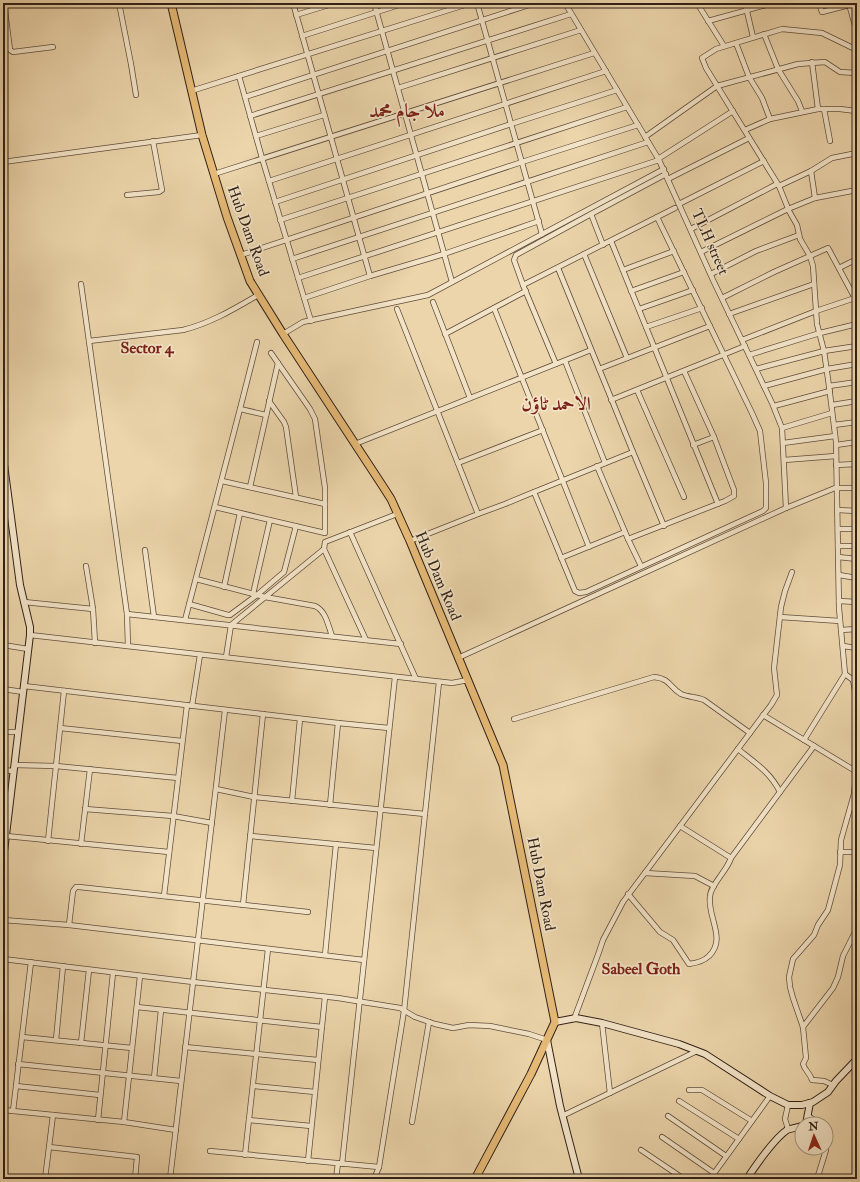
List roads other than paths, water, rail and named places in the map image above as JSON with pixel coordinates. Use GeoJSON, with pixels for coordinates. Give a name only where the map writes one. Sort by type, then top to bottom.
{"type":"FeatureCollection","features":[{"type":"Feature","properties":{"kind":"main road","name":"Hub Dam Road"},"geometry":{"type":"LineString","coordinates":[[171,3],[202,135],[227,217],[250,281],[391,499],[410,541],[503,765],[555,1022]]}},
{"type":"Feature","properties":{"kind":"main road"},"geometry":{"type":"LineString","coordinates":[[475,1179],[531,1074],[555,1022]]}},
{"type":"Feature","properties":{"kind":"street"},"geometry":{"type":"LineString","coordinates":[[4,3],[10,50],[13,52],[53,47]]}},
{"type":"Feature","properties":{"kind":"street"},"geometry":{"type":"LineString","coordinates":[[119,3],[136,95]]}},
{"type":"Feature","properties":{"kind":"street"},"geometry":{"type":"LineString","coordinates":[[293,3],[370,276]]}},
{"type":"Feature","properties":{"kind":"street"},"geometry":{"type":"LineString","coordinates":[[296,15],[335,3]]}},
{"type":"Feature","properties":{"kind":"street"},"geometry":{"type":"LineString","coordinates":[[374,3],[452,282]]}},
{"type":"Feature","properties":{"kind":"street"},"geometry":{"type":"LineString","coordinates":[[302,36],[405,3]]}},
{"type":"Feature","properties":{"kind":"street"},"geometry":{"type":"LineString","coordinates":[[191,91],[471,3]]}},
{"type":"Feature","properties":{"kind":"street"},"geometry":{"type":"LineString","coordinates":[[477,3],[542,234]]}},
{"type":"Feature","properties":{"kind":"street"},"geometry":{"type":"LineString","coordinates":[[245,97],[535,3]]}},
{"type":"Feature","properties":{"kind":"street","name":"TLH street"},"geometry":{"type":"LineString","coordinates":[[565,3],[659,160],[749,356],[774,406],[782,428],[786,508]]}},
{"type":"Feature","properties":{"kind":"street"},"geometry":{"type":"LineString","coordinates":[[698,3],[724,46]]}},
{"type":"Feature","properties":{"kind":"street"},"geometry":{"type":"LineString","coordinates":[[745,3],[753,37]]}},
{"type":"Feature","properties":{"kind":"street"},"geometry":{"type":"LineString","coordinates":[[708,21],[746,9],[773,3]]}},
{"type":"Feature","properties":{"kind":"street"},"geometry":{"type":"LineString","coordinates":[[819,3],[822,12],[857,3]]}},
{"type":"Feature","properties":{"kind":"street"},"geometry":{"type":"LineString","coordinates":[[849,4],[857,33]]}},
{"type":"Feature","properties":{"kind":"street"},"geometry":{"type":"LineString","coordinates":[[250,116],[571,14]]}},
{"type":"Feature","properties":{"kind":"street"},"geometry":{"type":"LineString","coordinates":[[804,740],[845,674],[839,601],[836,445],[830,388],[816,311],[813,266],[810,256],[799,235],[797,225],[788,209],[778,185],[706,68],[702,58],[724,46],[782,29],[822,33],[857,50]]}},
{"type":"Feature","properties":{"kind":"street"},"geometry":{"type":"LineString","coordinates":[[398,88],[581,30]]}},
{"type":"Feature","properties":{"kind":"street"},"geometry":{"type":"LineString","coordinates":[[764,34],[778,69],[798,101],[802,111]]}},
{"type":"Feature","properties":{"kind":"street"},"geometry":{"type":"LineString","coordinates":[[736,43],[749,78],[762,98],[770,118]]}},
{"type":"Feature","properties":{"kind":"street"},"geometry":{"type":"LineString","coordinates":[[214,174],[594,53]]}},
{"type":"Feature","properties":{"kind":"street"},"geometry":{"type":"LineString","coordinates":[[812,62],[818,109]]}},
{"type":"Feature","properties":{"kind":"street"},"geometry":{"type":"LineString","coordinates":[[645,137],[717,86],[778,69],[812,62],[825,62],[840,72],[857,73]]}},
{"type":"Feature","properties":{"kind":"street"},"geometry":{"type":"LineString","coordinates":[[269,181],[606,71]]}},
{"type":"Feature","properties":{"kind":"street"},"geometry":{"type":"LineString","coordinates":[[239,76],[280,220],[311,321]]}},
{"type":"Feature","properties":{"kind":"street"},"geometry":{"type":"LineString","coordinates":[[275,202],[617,90]]}},
{"type":"Feature","properties":{"kind":"street"},"geometry":{"type":"LineString","coordinates":[[280,220],[627,107]]}},
{"type":"Feature","properties":{"kind":"street"},"geometry":{"type":"LineString","coordinates":[[745,130],[770,118],[802,111],[818,109],[856,111]]}},
{"type":"Feature","properties":{"kind":"street"},"geometry":{"type":"LineString","coordinates":[[824,109],[830,141]]}},
{"type":"Feature","properties":{"kind":"street"},"geometry":{"type":"LineString","coordinates":[[298,278],[659,160],[733,111]]}},
{"type":"Feature","properties":{"kind":"street"},"geometry":{"type":"LineString","coordinates":[[256,136],[324,115]]}},
{"type":"Feature","properties":{"kind":"street"},"geometry":{"type":"LineString","coordinates":[[241,255],[638,125]]}},
{"type":"Feature","properties":{"kind":"street"},"geometry":{"type":"LineString","coordinates":[[3,162],[202,135]]}},
{"type":"Feature","properties":{"kind":"street"},"geometry":{"type":"LineString","coordinates":[[668,179],[749,138]]}},
{"type":"Feature","properties":{"kind":"street"},"geometry":{"type":"LineString","coordinates":[[127,195],[159,192],[162,190],[154,141]]}},
{"type":"Feature","properties":{"kind":"street"},"geometry":{"type":"LineString","coordinates":[[292,259],[648,142]]}},
{"type":"Feature","properties":{"kind":"street"},"geometry":{"type":"LineString","coordinates":[[691,229],[778,185],[811,171],[836,157],[857,153]]}},
{"type":"Feature","properties":{"kind":"street"},"geometry":{"type":"LineString","coordinates":[[679,204],[764,160]]}},
{"type":"Feature","properties":{"kind":"street"},"geometry":{"type":"LineString","coordinates":[[811,171],[815,198]]}},
{"type":"Feature","properties":{"kind":"street"},"geometry":{"type":"LineString","coordinates":[[556,364],[523,285],[514,260],[516,255],[665,172]]}},
{"type":"Feature","properties":{"kind":"street"},"geometry":{"type":"LineString","coordinates":[[283,334],[303,322],[428,295],[542,234],[665,172]]}},
{"type":"Feature","properties":{"kind":"street"},"geometry":{"type":"LineString","coordinates":[[701,252],[788,209],[815,198],[857,190]]}},
{"type":"Feature","properties":{"kind":"street"},"geometry":{"type":"LineString","coordinates":[[523,285],[675,208]]}},
{"type":"Feature","properties":{"kind":"street"},"geometry":{"type":"LineString","coordinates":[[591,214],[603,245]]}},
{"type":"Feature","properties":{"kind":"street"},"geometry":{"type":"LineString","coordinates":[[534,492],[575,591],[579,593],[586,592],[763,511],[766,508],[766,483],[760,431],[657,217]]}},
{"type":"Feature","properties":{"kind":"street"},"geometry":{"type":"LineString","coordinates":[[304,298],[444,254],[539,221]]}},
{"type":"Feature","properties":{"kind":"street"},"geometry":{"type":"LineString","coordinates":[[711,274],[756,250],[799,235]]}},
{"type":"Feature","properties":{"kind":"street"},"geometry":{"type":"LineString","coordinates":[[611,241],[718,504]]}},
{"type":"Feature","properties":{"kind":"street"},"geometry":{"type":"LineString","coordinates":[[722,298],[828,248],[856,300],[816,311],[742,340]]}},
{"type":"Feature","properties":{"kind":"street"},"geometry":{"type":"LineString","coordinates":[[623,270],[674,251]]}},
{"type":"Feature","properties":{"kind":"street"},"geometry":{"type":"LineString","coordinates":[[584,254],[628,358]]}},
{"type":"Feature","properties":{"kind":"street"},"geometry":{"type":"LineString","coordinates":[[839,268],[857,259]]}},
{"type":"Feature","properties":{"kind":"street"},"geometry":{"type":"LineString","coordinates":[[558,268],[632,452],[664,526]]}},
{"type":"Feature","properties":{"kind":"street"},"geometry":{"type":"LineString","coordinates":[[631,291],[684,272]]}},
{"type":"Feature","properties":{"kind":"street"},"geometry":{"type":"LineString","coordinates":[[81,284],[126,614],[128,646]]}},
{"type":"Feature","properties":{"kind":"street"},"geometry":{"type":"LineString","coordinates":[[730,314],[814,284]]}},
{"type":"Feature","properties":{"kind":"street"},"geometry":{"type":"LineString","coordinates":[[639,309],[693,290]]}},
{"type":"Feature","properties":{"kind":"street"},"geometry":{"type":"LineString","coordinates":[[445,334],[526,292]]}},
{"type":"Feature","properties":{"kind":"street"},"geometry":{"type":"LineString","coordinates":[[89,342],[197,327],[213,320],[258,295]]}},
{"type":"Feature","properties":{"kind":"street"},"geometry":{"type":"LineString","coordinates":[[433,302],[470,398]]}},
{"type":"Feature","properties":{"kind":"street"},"geometry":{"type":"LineString","coordinates":[[494,308],[589,547]]}},
{"type":"Feature","properties":{"kind":"street"},"geometry":{"type":"LineString","coordinates":[[646,327],[702,308]]}},
{"type":"Feature","properties":{"kind":"street"},"geometry":{"type":"LineString","coordinates":[[397,309],[478,514]]}},
{"type":"Feature","properties":{"kind":"street"},"geometry":{"type":"LineString","coordinates":[[749,356],[857,324]]}},
{"type":"Feature","properties":{"kind":"street"},"geometry":{"type":"LineString","coordinates":[[599,369],[710,326]]}},
{"type":"Feature","properties":{"kind":"street"},"geometry":{"type":"LineString","coordinates":[[185,620],[222,481],[256,342]]}},
{"type":"Feature","properties":{"kind":"street"},"geometry":{"type":"LineString","coordinates":[[612,400],[745,346]]}},
{"type":"Feature","properties":{"kind":"street"},"geometry":{"type":"LineString","coordinates":[[756,369],[824,351],[857,346]]}},
{"type":"Feature","properties":{"kind":"street"},"geometry":{"type":"LineString","coordinates":[[355,444],[591,350]]}},
{"type":"Feature","properties":{"kind":"street"},"geometry":{"type":"LineString","coordinates":[[215,507],[325,533],[324,480],[315,419],[272,353]]}},
{"type":"Feature","properties":{"kind":"street"},"geometry":{"type":"LineString","coordinates":[[565,361],[605,463]]}},
{"type":"Feature","properties":{"kind":"street"},"geometry":{"type":"LineString","coordinates":[[250,487],[278,363]]}},
{"type":"Feature","properties":{"kind":"street"},"geometry":{"type":"LineString","coordinates":[[764,386],[827,369],[857,364]]}},
{"type":"Feature","properties":{"kind":"street"},"geometry":{"type":"LineString","coordinates":[[628,538],[664,526],[731,499],[734,496],[734,490],[714,437],[684,371]]}},
{"type":"Feature","properties":{"kind":"street"},"geometry":{"type":"LineString","coordinates":[[774,406],[830,388],[857,382]]}},
{"type":"Feature","properties":{"kind":"street"},"geometry":{"type":"LineString","coordinates":[[637,390],[684,497]]}},
{"type":"Feature","properties":{"kind":"street"},"geometry":{"type":"LineString","coordinates":[[270,401],[286,427],[296,497]]}},
{"type":"Feature","properties":{"kind":"street"},"geometry":{"type":"LineString","coordinates":[[832,405],[857,401]]}},
{"type":"Feature","properties":{"kind":"street"},"geometry":{"type":"LineString","coordinates":[[240,409],[266,415]]}},
{"type":"Feature","properties":{"kind":"street"},"geometry":{"type":"LineString","coordinates":[[782,428],[832,413]]}},
{"type":"Feature","properties":{"kind":"street"},"geometry":{"type":"LineString","coordinates":[[834,425],[857,422]]}},
{"type":"Feature","properties":{"kind":"street"},"geometry":{"type":"LineString","coordinates":[[458,463],[543,430]]}},
{"type":"Feature","properties":{"kind":"street"},"geometry":{"type":"LineString","coordinates":[[783,443],[835,436]]}},
{"type":"Feature","properties":{"kind":"street"},"geometry":{"type":"LineString","coordinates":[[693,445],[714,437]]}},
{"type":"Feature","properties":{"kind":"street"},"geometry":{"type":"LineString","coordinates":[[836,445],[857,442]]}},
{"type":"Feature","properties":{"kind":"street"},"geometry":{"type":"LineString","coordinates":[[410,541],[632,452]]}},
{"type":"Feature","properties":{"kind":"street"},"geometry":{"type":"LineString","coordinates":[[784,460],[836,456]]}},
{"type":"Feature","properties":{"kind":"street"},"geometry":{"type":"LineString","coordinates":[[3,457],[6,495],[20,585],[30,627],[14,768],[5,817],[3,860]]}},
{"type":"Feature","properties":{"kind":"street"},"geometry":{"type":"LineString","coordinates":[[836,465],[857,464]]}},
{"type":"Feature","properties":{"kind":"street"},"geometry":{"type":"LineString","coordinates":[[597,466],[641,566]]}},
{"type":"Feature","properties":{"kind":"street"},"geometry":{"type":"LineString","coordinates":[[222,481],[325,504]]}},
{"type":"Feature","properties":{"kind":"street"},"geometry":{"type":"LineString","coordinates":[[458,658],[826,490],[837,488],[857,488]]}},
{"type":"Feature","properties":{"kind":"street"},"geometry":{"type":"LineString","coordinates":[[838,510],[857,511]]}},
{"type":"Feature","properties":{"kind":"street"},"geometry":{"type":"LineString","coordinates":[[224,587],[240,513]]}},
{"type":"Feature","properties":{"kind":"street"},"geometry":{"type":"LineString","coordinates":[[366,640],[324,549],[325,542],[397,514]]}},
{"type":"Feature","properties":{"kind":"street"},"geometry":{"type":"LineString","coordinates":[[255,595],[270,520]]}},
{"type":"Feature","properties":{"kind":"street"},"geometry":{"type":"LineString","coordinates":[[189,604],[230,615],[284,572],[296,526]]}},
{"type":"Feature","properties":{"kind":"street"},"geometry":{"type":"LineString","coordinates":[[838,528],[857,529]]}},
{"type":"Feature","properties":{"kind":"street"},"geometry":{"type":"LineString","coordinates":[[350,532],[416,679]]}},
{"type":"Feature","properties":{"kind":"street"},"geometry":{"type":"LineString","coordinates":[[561,558],[625,532]]}},
{"type":"Feature","properties":{"kind":"street"},"geometry":{"type":"LineString","coordinates":[[838,546],[857,546]]}},
{"type":"Feature","properties":{"kind":"street"},"geometry":{"type":"LineString","coordinates":[[226,657],[231,625],[324,549]]}},
{"type":"Feature","properties":{"kind":"street"},"geometry":{"type":"LineString","coordinates":[[145,550],[154,617]]}},
{"type":"Feature","properties":{"kind":"street"},"geometry":{"type":"LineString","coordinates":[[838,557],[857,559]]}},
{"type":"Feature","properties":{"kind":"street"},"geometry":{"type":"LineString","coordinates":[[86,566],[93,609],[95,643]]}},
{"type":"Feature","properties":{"kind":"street"},"geometry":{"type":"LineString","coordinates":[[574,1019],[603,940],[628,894],[777,695],[774,668],[780,617],[785,591],[792,572]]}},
{"type":"Feature","properties":{"kind":"street"},"geometry":{"type":"LineString","coordinates":[[839,575],[857,578]]}},
{"type":"Feature","properties":{"kind":"street"},"geometry":{"type":"LineString","coordinates":[[196,579],[255,595],[315,606],[323,612],[332,636]]}},
{"type":"Feature","properties":{"kind":"street"},"geometry":{"type":"LineString","coordinates":[[839,601],[857,602]]}},
{"type":"Feature","properties":{"kind":"street"},"geometry":{"type":"LineString","coordinates":[[24,602],[93,609]]}},
{"type":"Feature","properties":{"kind":"street"},"geometry":{"type":"LineString","coordinates":[[126,614],[401,644]]}},
{"type":"Feature","properties":{"kind":"street"},"geometry":{"type":"LineString","coordinates":[[780,617],[840,622]]}},
{"type":"Feature","properties":{"kind":"street"},"geometry":{"type":"LineString","coordinates":[[841,630],[857,629]]}},
{"type":"Feature","properties":{"kind":"street"},"geometry":{"type":"LineString","coordinates":[[30,635],[439,682],[452,683],[468,680]]}},
{"type":"Feature","properties":{"kind":"street"},"geometry":{"type":"LineString","coordinates":[[3,645],[28,649]]}},
{"type":"Feature","properties":{"kind":"street"},"geometry":{"type":"LineString","coordinates":[[843,646],[857,648]]}},
{"type":"Feature","properties":{"kind":"street"},"geometry":{"type":"LineString","coordinates":[[192,706],[200,655]]}},
{"type":"Feature","properties":{"kind":"street"},"geometry":{"type":"LineString","coordinates":[[845,674],[853,680],[857,700]]}},
{"type":"Feature","properties":{"kind":"street"},"geometry":{"type":"LineString","coordinates":[[336,1179],[340,1164],[364,960],[395,677]]}},
{"type":"Feature","properties":{"kind":"street"},"geometry":{"type":"LineString","coordinates":[[514,719],[654,677],[663,678],[682,694],[698,697],[704,700],[750,733]]}},
{"type":"Feature","properties":{"kind":"street"},"geometry":{"type":"LineString","coordinates":[[374,1179],[379,1167],[404,1011],[439,682]]}},
{"type":"Feature","properties":{"kind":"street"},"geometry":{"type":"LineString","coordinates":[[3,689],[64,690],[300,719],[389,728]]}},
{"type":"Feature","properties":{"kind":"street"},"geometry":{"type":"LineString","coordinates":[[48,840],[64,690]]}},
{"type":"Feature","properties":{"kind":"street"},"geometry":{"type":"LineString","coordinates":[[164,896],[186,705]]}},
{"type":"Feature","properties":{"kind":"street"},"geometry":{"type":"LineString","coordinates":[[170,1179],[225,710]]}},
{"type":"Feature","properties":{"kind":"street"},"geometry":{"type":"LineString","coordinates":[[242,905],[263,714]]}},
{"type":"Feature","properties":{"kind":"street"},"geometry":{"type":"LineString","coordinates":[[763,715],[856,772]]}},
{"type":"Feature","properties":{"kind":"street"},"geometry":{"type":"LineString","coordinates":[[292,801],[300,719]]}},
{"type":"Feature","properties":{"kind":"street"},"geometry":{"type":"LineString","coordinates":[[330,805],[338,723]]}},
{"type":"Feature","properties":{"kind":"street"},"geometry":{"type":"LineString","coordinates":[[60,728],[182,741]]}},
{"type":"Feature","properties":{"kind":"street"},"geometry":{"type":"LineString","coordinates":[[3,732],[18,732]]}},
{"type":"Feature","properties":{"kind":"street"},"geometry":{"type":"LineString","coordinates":[[628,894],[660,932],[673,940],[689,964],[697,963],[706,959],[713,952],[717,942],[717,933],[710,906],[710,896],[714,886],[729,866],[731,858],[814,746]]}},
{"type":"Feature","properties":{"kind":"street"},"geometry":{"type":"LineString","coordinates":[[738,749],[769,774],[780,792]]}},
{"type":"Feature","properties":{"kind":"street"},"geometry":{"type":"LineString","coordinates":[[3,770],[56,766],[178,778]]}},
{"type":"Feature","properties":{"kind":"street"},"geometry":{"type":"LineString","coordinates":[[833,1085],[824,1081],[812,1080],[810,1073],[805,1070],[803,1064],[806,1058],[806,1048],[803,1027],[790,987],[789,977],[793,959],[814,935],[818,924],[828,910],[840,865],[841,840],[855,798],[857,766]]}},
{"type":"Feature","properties":{"kind":"street"},"geometry":{"type":"LineString","coordinates":[[80,844],[90,769]]}},
{"type":"Feature","properties":{"kind":"street"},"geometry":{"type":"LineString","coordinates":[[216,789],[254,797],[425,814]]}},
{"type":"Feature","properties":{"kind":"street"},"geometry":{"type":"LineString","coordinates":[[3,794],[10,795]]}},
{"type":"Feature","properties":{"kind":"street"},"geometry":{"type":"LineString","coordinates":[[85,809],[173,816],[212,822]]}},
{"type":"Feature","properties":{"kind":"street"},"geometry":{"type":"LineString","coordinates":[[680,826],[731,858]]}},
{"type":"Feature","properties":{"kind":"street"},"geometry":{"type":"LineString","coordinates":[[250,836],[376,848]]}},
{"type":"Feature","properties":{"kind":"street"},"geometry":{"type":"LineString","coordinates":[[5,840],[48,840],[169,852]]}},
{"type":"Feature","properties":{"kind":"street"},"geometry":{"type":"LineString","coordinates":[[325,955],[336,844]]}},
{"type":"Feature","properties":{"kind":"street"},"geometry":{"type":"LineString","coordinates":[[840,852],[857,852]]}},
{"type":"Feature","properties":{"kind":"street"},"geometry":{"type":"LineString","coordinates":[[645,873],[695,876],[714,886]]}},
{"type":"Feature","properties":{"kind":"street"},"geometry":{"type":"LineString","coordinates":[[69,925],[73,891],[76,887],[308,912]]}},
{"type":"Feature","properties":{"kind":"street"},"geometry":{"type":"LineString","coordinates":[[3,920],[69,925],[364,960]]}},
{"type":"Feature","properties":{"kind":"street"},"geometry":{"type":"LineString","coordinates":[[803,1027],[833,988],[838,977],[843,956],[857,928]]}},
{"type":"Feature","properties":{"kind":"street"},"geometry":{"type":"LineString","coordinates":[[245,1155],[268,949]]}},
{"type":"Feature","properties":{"kind":"street"},"geometry":{"type":"LineString","coordinates":[[3,959],[140,976],[325,996],[400,1008],[415,1017],[452,1028],[469,1025],[490,1026],[529,1034],[547,1040],[562,1116],[579,1179]]}},
{"type":"Feature","properties":{"kind":"street"},"geometry":{"type":"LineString","coordinates":[[13,1111],[31,962]]}},
{"type":"Feature","properties":{"kind":"street"},"geometry":{"type":"LineString","coordinates":[[56,1040],[63,966]]}},
{"type":"Feature","properties":{"kind":"street"},"geometry":{"type":"LineString","coordinates":[[81,1043],[89,970]]}},
{"type":"Feature","properties":{"kind":"street"},"geometry":{"type":"LineString","coordinates":[[98,1120],[113,972]]}},
{"type":"Feature","properties":{"kind":"street"},"geometry":{"type":"LineString","coordinates":[[124,1122],[140,976]]}},
{"type":"Feature","properties":{"kind":"street"},"geometry":{"type":"LineString","coordinates":[[308,1161],[325,996]]}},
{"type":"Feature","properties":{"kind":"street"},"geometry":{"type":"LineString","coordinates":[[137,1007],[322,1027]]}},
{"type":"Feature","properties":{"kind":"street"},"geometry":{"type":"LineString","coordinates":[[154,1078],[160,1010]]}},
{"type":"Feature","properties":{"kind":"street"},"geometry":{"type":"LineString","coordinates":[[555,1022],[574,1019],[602,1023],[679,1044],[705,1054],[770,1096],[788,1105],[802,1106],[813,1102],[828,1092],[857,1059]]}},
{"type":"Feature","properties":{"kind":"street"},"geometry":{"type":"LineString","coordinates":[[412,1122],[429,1022]]}},
{"type":"Feature","properties":{"kind":"street"},"geometry":{"type":"LineString","coordinates":[[602,1023],[610,1093]]}},
{"type":"Feature","properties":{"kind":"street"},"geometry":{"type":"LineString","coordinates":[[22,1037],[132,1048]]}},
{"type":"Feature","properties":{"kind":"street"},"geometry":{"type":"LineString","coordinates":[[185,1047],[318,1060]]}},
{"type":"Feature","properties":{"kind":"street"},"geometry":{"type":"LineString","coordinates":[[562,1116],[696,1051]]}},
{"type":"Feature","properties":{"kind":"street"},"geometry":{"type":"LineString","coordinates":[[18,1064],[181,1081]]}},
{"type":"Feature","properties":{"kind":"street"},"geometry":{"type":"LineString","coordinates":[[16,1086],[100,1095]]}},
{"type":"Feature","properties":{"kind":"street"},"geometry":{"type":"LineString","coordinates":[[253,1086],[315,1092]]}},
{"type":"Feature","properties":{"kind":"street"},"geometry":{"type":"LineString","coordinates":[[689,1090],[702,1090],[752,1121]]}},
{"type":"Feature","properties":{"kind":"street"},"geometry":{"type":"LineString","coordinates":[[710,1179],[770,1096]]}},
{"type":"Feature","properties":{"kind":"street"},"geometry":{"type":"LineString","coordinates":[[680,1101],[739,1139]]}},
{"type":"Feature","properties":{"kind":"street"},"geometry":{"type":"LineString","coordinates":[[808,1115],[810,1103]]}},
{"type":"Feature","properties":{"kind":"street"},"geometry":{"type":"LineString","coordinates":[[788,1105],[786,1119],[788,1129]]}},
{"type":"Feature","properties":{"kind":"street"},"geometry":{"type":"LineString","coordinates":[[3,1110],[124,1122],[176,1130]]}},
{"type":"Feature","properties":{"kind":"street"},"geometry":{"type":"LineString","coordinates":[[45,1179],[52,1115]]}},
{"type":"Feature","properties":{"kind":"street"},"geometry":{"type":"LineString","coordinates":[[668,1116],[726,1156]]}},
{"type":"Feature","properties":{"kind":"street"},"geometry":{"type":"LineString","coordinates":[[249,1120],[311,1126]]}},
{"type":"Feature","properties":{"kind":"street"},"geometry":{"type":"LineString","coordinates":[[747,1179],[753,1168],[778,1139],[788,1129],[794,1128]]}},
{"type":"Feature","properties":{"kind":"street"},"geometry":{"type":"LineString","coordinates":[[662,1137],[714,1173]]}},
{"type":"Feature","properties":{"kind":"street"},"geometry":{"type":"LineString","coordinates":[[49,1147],[137,1157],[135,1179]]}},
{"type":"Feature","properties":{"kind":"street"},"geometry":{"type":"LineString","coordinates":[[641,1150],[684,1179]]}},
{"type":"Feature","properties":{"kind":"street"},"geometry":{"type":"LineString","coordinates":[[210,1151],[379,1167]]}},
{"type":"Feature","properties":{"kind":"street"},"geometry":{"type":"LineString","coordinates":[[817,1179],[824,1156]]}},
{"type":"Feature","properties":{"kind":"district","name":"ملا جام محمد"},"geometry":{"type":"Point","coordinates":[407,111]}},
{"type":"Feature","properties":{"kind":"district","name":"Sector 4"},"geometry":{"type":"Point","coordinates":[147,348]}},
{"type":"Feature","properties":{"kind":"district","name":"الاحمد ٹاؤن"},"geometry":{"type":"Point","coordinates":[556,404]}},
{"type":"Feature","properties":{"kind":"district","name":"Sabeel Goth"},"geometry":{"type":"Point","coordinates":[641,969]}}]}
